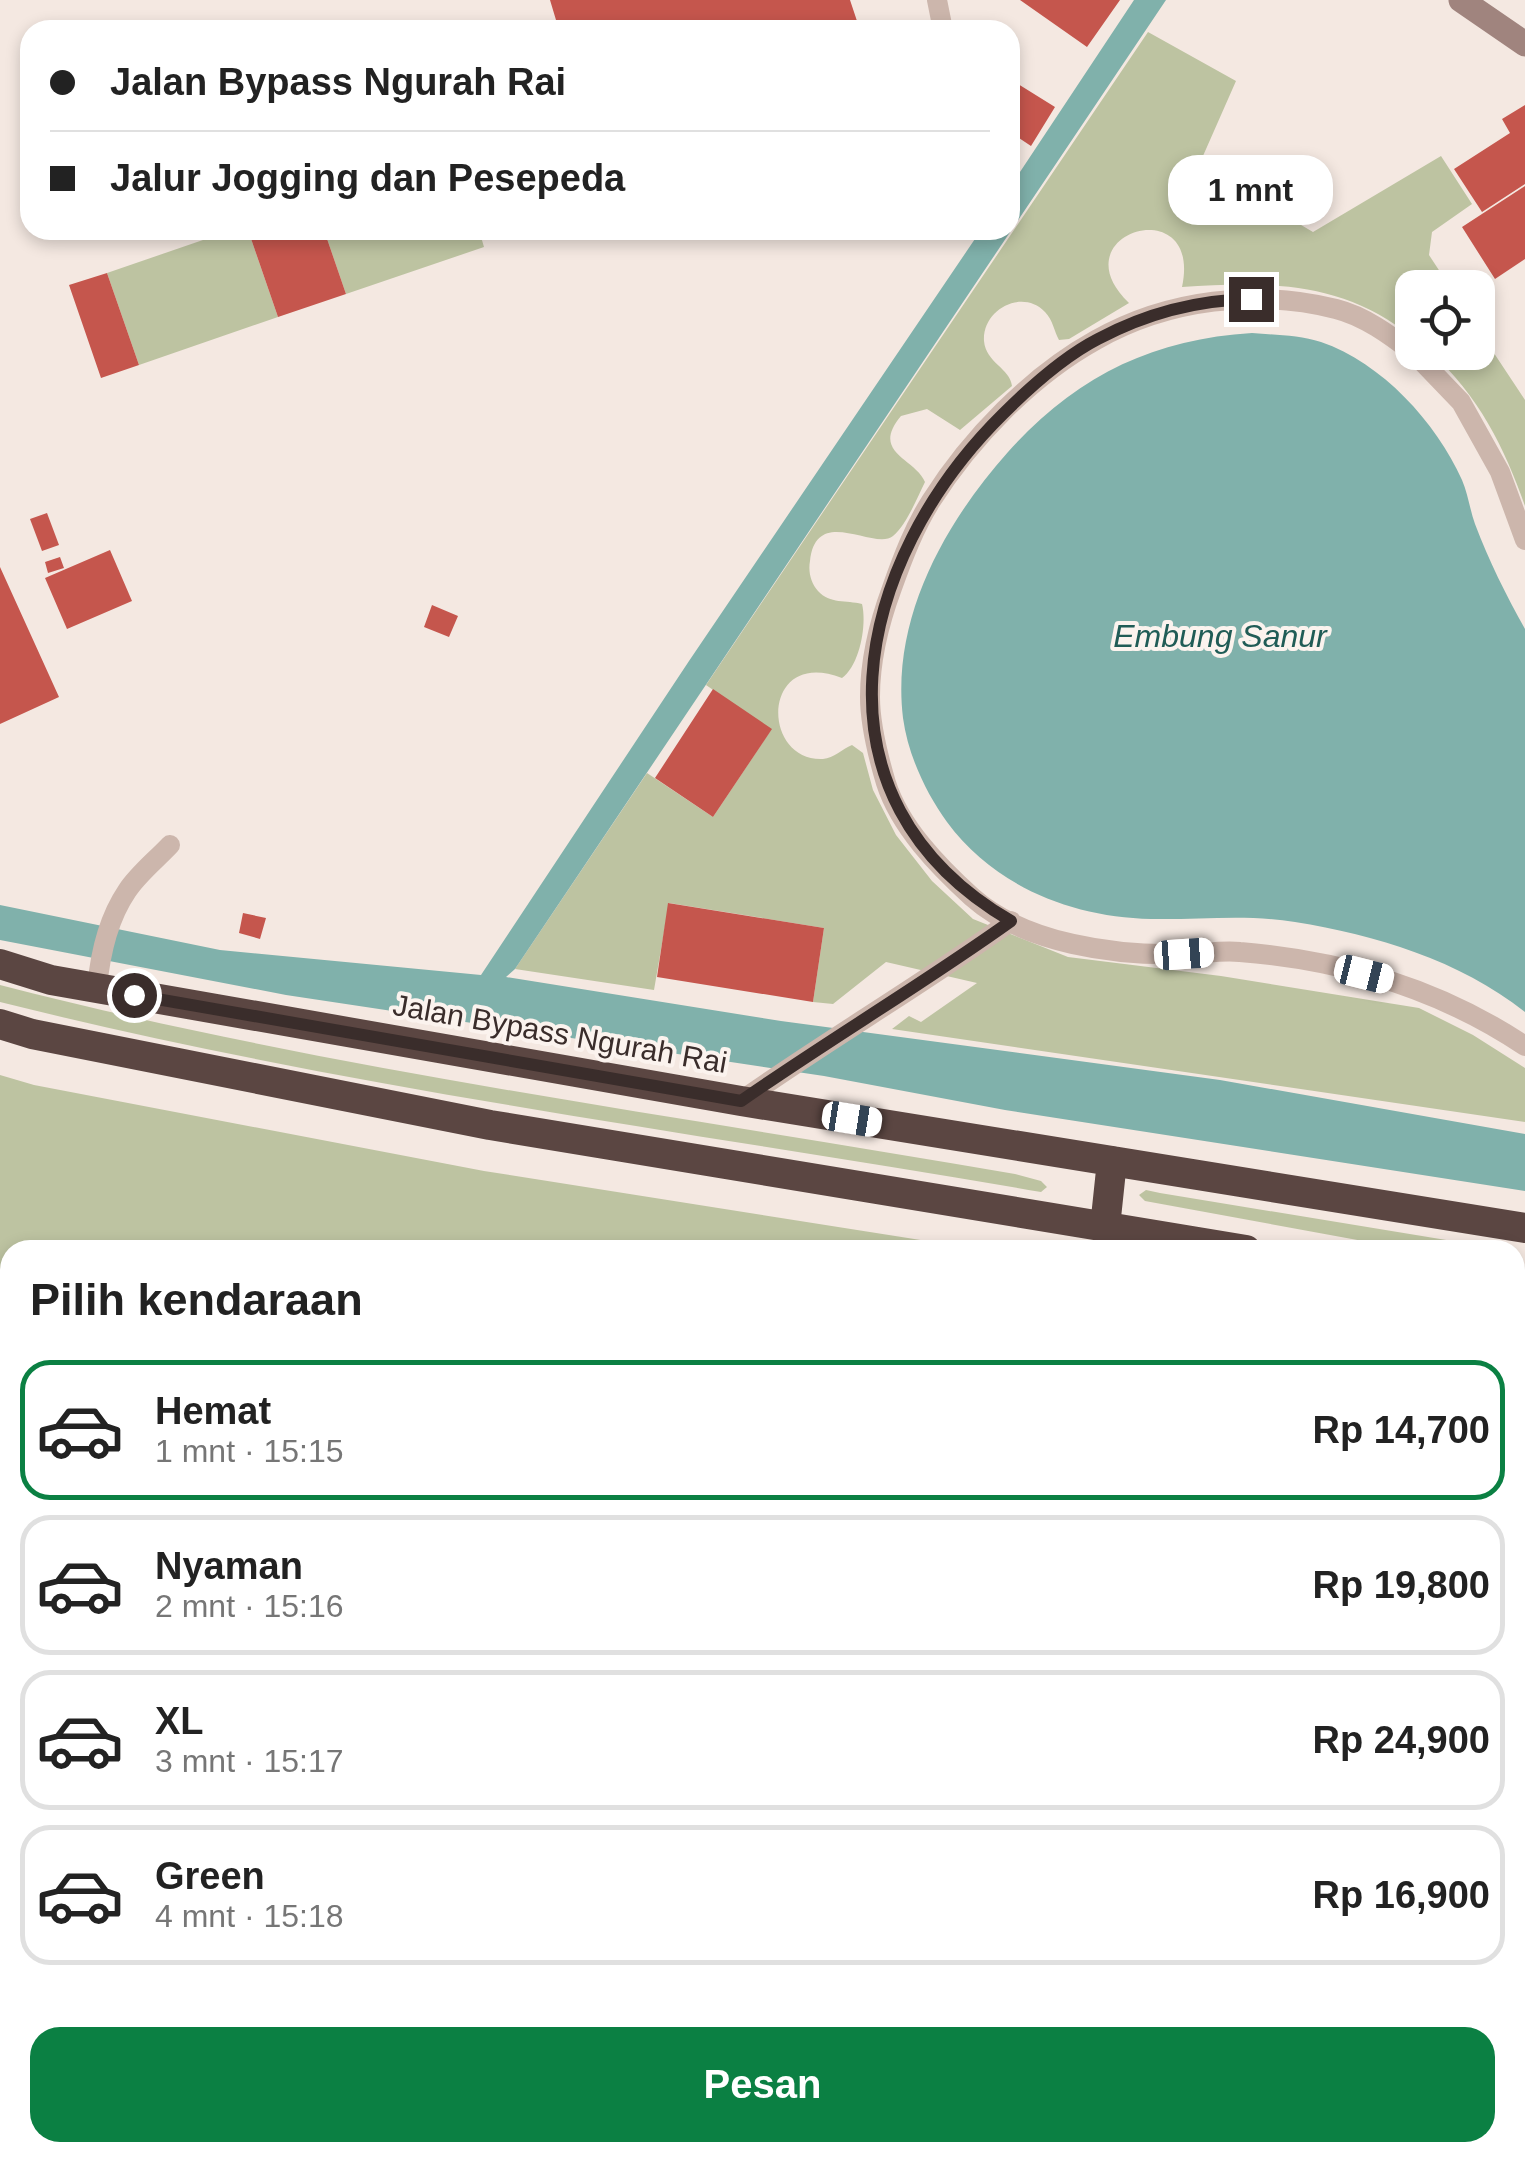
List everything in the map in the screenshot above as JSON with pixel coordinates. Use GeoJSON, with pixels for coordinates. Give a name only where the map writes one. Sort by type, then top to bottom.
{"type":"FeatureCollection","features":[{"type":"Feature","properties":{"kind":"highway","name":"Jalan Bypass Ngurah Rai"},"geometry":{"type":"LineString","coordinates":[[0,964],[51,980],[98,977],[741,1101],[1525,1228]]}},
{"type":"Feature","properties":{"kind":"highway"},"geometry":{"type":"LineString","coordinates":[[0,1024],[32,1034],[490,1124],[1185,1240]]}},
{"type":"Feature","properties":{"kind":"highway"},"geometry":{"type":"LineString","coordinates":[[1105,1227],[1112,1161]]}},
{"type":"Feature","properties":{"kind":"street"},"geometry":{"type":"LineString","coordinates":[[1461,0],[1525,44]]}},
{"type":"Feature","properties":{"kind":"lane"},"geometry":{"type":"LineString","coordinates":[[1395,339],[1339,310],[1271,298],[1216,301],[1164,312],[1095,340],[1051,371],[983,434],[938,491],[906,548],[878,625],[870,700],[875,739],[887,787],[922,846],[976,900],[1011,921],[1060,942],[1115,952],[1235,951],[1310,960],[1390,980],[1453,1003],[1525,1046]]}},
{"type":"Feature","properties":{"kind":"lane"},"geometry":{"type":"LineString","coordinates":[[1430,370],[1461,402],[1500,472],[1525,540]]}},
{"type":"Feature","properties":{"kind":"lane"},"geometry":{"type":"LineString","coordinates":[[98,977],[111,923],[128,890],[170,846]]}},
{"type":"Feature","properties":{"kind":"lane"},"geometry":{"type":"LineString","coordinates":[[741,1101],[1011,921]]}},
{"type":"Feature","properties":{"kind":"green space"},"geometry":{"type":"Polygon","coordinates":[[[1148,32],[1236,81],[1199,165],[1313,232],[1441,156],[1472,204],[1432,232],[1429,255],[1439,270],[1395,270],[1395,325],[1359,305],[1303,289],[1244,284],[1182,287],[1183,257],[1172,238],[1155,231],[1136,232],[1119,241],[1109,257],[1111,278],[1129,303],[1069,339],[1059,340],[1048,315],[1036,305],[1015,302],[996,312],[989,320],[984,341],[989,355],[1007,374],[1012,386],[960,430],[927,409],[901,416],[893,428],[892,447],[925,482],[898,531],[884,539],[834,532],[823,535],[815,544],[809,569],[818,591],[833,600],[862,604],[864,622],[861,644],[842,678],[815,672],[796,678],[784,690],[778,708],[780,726],[788,743],[802,755],[823,759],[852,745],[863,753],[873,790],[896,835],[932,881],[973,919],[1068,957],[1221,976],[1419,1008],[1473,1035],[1525,1068],[1525,1122],[892,1029],[909,1016],[921,1022],[977,983],[886,962],[833,1004],[813,1002],[824,928],[669,903],[654,990],[515,969],[647,773],[713,817],[771,730],[706,685],[1007,240],[1020,240],[1020,221],[1148,32]]]}},
{"type":"Feature","properties":{"kind":"green space"},"geometry":{"type":"Polygon","coordinates":[[[203,240],[251,240],[278,317],[139,365],[107,273],[203,240]]]}},
{"type":"Feature","properties":{"kind":"green space"},"geometry":{"type":"Polygon","coordinates":[[[327,240],[482,240],[484,247],[346,294],[327,240]]]}},
{"type":"Feature","properties":{"kind":"green space"},"geometry":{"type":"Polygon","coordinates":[[[1495,355],[1525,400],[1525,506],[1488,424],[1449,370],[1495,370],[1495,355]]]}},
{"type":"Feature","properties":{"kind":"green space"},"geometry":{"type":"Polygon","coordinates":[[[0,985],[252,1043],[506,1090],[1015,1174],[1041,1181],[1047,1187],[1041,1192],[258,1060],[0,1002],[0,985]]]}},
{"type":"Feature","properties":{"kind":"green space"},"geometry":{"type":"Polygon","coordinates":[[[0,1075],[34,1085],[484,1171],[921,1240],[0,1240],[0,1075]]]}},
{"type":"Feature","properties":{"kind":"green space"},"geometry":{"type":"Polygon","coordinates":[[[1146,1190],[1447,1240],[1358,1240],[1145,1201],[1139,1195],[1146,1190]]]}},
{"type":"Feature","properties":{"kind":"water"},"geometry":{"type":"Polygon","coordinates":[[[1134,0],[1166,0],[1020,217],[1020,172],[1134,0]]]}},
{"type":"Feature","properties":{"kind":"water"},"geometry":{"type":"Polygon","coordinates":[[[974,240],[1005,240],[506,977],[781,1021],[1220,1080],[1525,1134],[1525,1191],[1005,1110],[824,1076],[286,995],[0,940],[0,905],[220,950],[481,975],[974,240]]]}},
{"type":"Feature","properties":{"kind":"water","name":"Embung Sanur"},"geometry":{"type":"Polygon","coordinates":[[[1252,333],[1321,342],[1365,364],[1405,397],[1451,458],[1486,551],[1525,629],[1525,1012],[1445,964],[1356,934],[1277,920],[1122,917],[1064,905],[1012,881],[966,845],[939,811],[919,773],[903,718],[901,681],[905,645],[914,609],[943,542],[985,480],[1034,426],[1088,383],[1149,354],[1181,344],[1252,333]]]}},
{"type":"Feature","properties":{"kind":"building"},"geometry":{"type":"Polygon","coordinates":[[[550,0],[850,0],[857,20],[556,20],[550,0]]]}},
{"type":"Feature","properties":{"kind":"building"},"geometry":{"type":"Polygon","coordinates":[[[1020,0],[1120,0],[1087,47],[1020,0]]]}},
{"type":"Feature","properties":{"kind":"building"},"geometry":{"type":"Polygon","coordinates":[[[1020,85],[1055,107],[1031,146],[1020,139],[1020,85]]]}},
{"type":"Feature","properties":{"kind":"building"},"geometry":{"type":"Polygon","coordinates":[[[1525,105],[1525,184],[1482,212],[1454,169],[1510,133],[1502,119],[1525,105]]]}},
{"type":"Feature","properties":{"kind":"building"},"geometry":{"type":"Polygon","coordinates":[[[1525,186],[1525,259],[1495,279],[1495,270],[1489,270],[1462,227],[1525,186]]]}},
{"type":"Feature","properties":{"kind":"building"},"geometry":{"type":"Polygon","coordinates":[[[251,240],[327,240],[346,294],[278,317],[251,240]]]}},
{"type":"Feature","properties":{"kind":"building"},"geometry":{"type":"Polygon","coordinates":[[[107,273],[139,365],[101,378],[69,285],[107,273]]]}},
{"type":"Feature","properties":{"kind":"building"},"geometry":{"type":"Polygon","coordinates":[[[47,513],[59,545],[42,551],[30,519],[47,513]]]}},
{"type":"Feature","properties":{"kind":"building"},"geometry":{"type":"Polygon","coordinates":[[[110,550],[132,601],[67,629],[45,578],[110,550]]]}},
{"type":"Feature","properties":{"kind":"building"},"geometry":{"type":"Polygon","coordinates":[[[60,557],[64,568],[48,573],[45,562],[60,557]]]}},
{"type":"Feature","properties":{"kind":"building"},"geometry":{"type":"Polygon","coordinates":[[[0,567],[59,697],[0,724],[0,567]]]}},
{"type":"Feature","properties":{"kind":"building"},"geometry":{"type":"Polygon","coordinates":[[[432,605],[458,616],[449,637],[424,627],[432,605]]]}},
{"type":"Feature","properties":{"kind":"building"},"geometry":{"type":"Polygon","coordinates":[[[713,689],[772,729],[713,817],[655,778],[713,689]]]}},
{"type":"Feature","properties":{"kind":"building"},"geometry":{"type":"Polygon","coordinates":[[[668,903],[824,928],[813,1002],[657,977],[668,903]]]}},
{"type":"Feature","properties":{"kind":"building"},"geometry":{"type":"Polygon","coordinates":[[[243,913],[266,918],[260,939],[239,933],[243,913]]]}},
{"type":"Feature","properties":{"kind":"route"},"geometry":{"type":"LineString","coordinates":[[134,995],[741,1101],[797,1061],[946,968],[1011,921],[976,900],[922,846],[887,787],[875,739],[870,700],[878,625],[906,548],[930,502],[983,434],[1013,404],[1095,340],[1164,312],[1202,303],[1251,299]]}}]}
